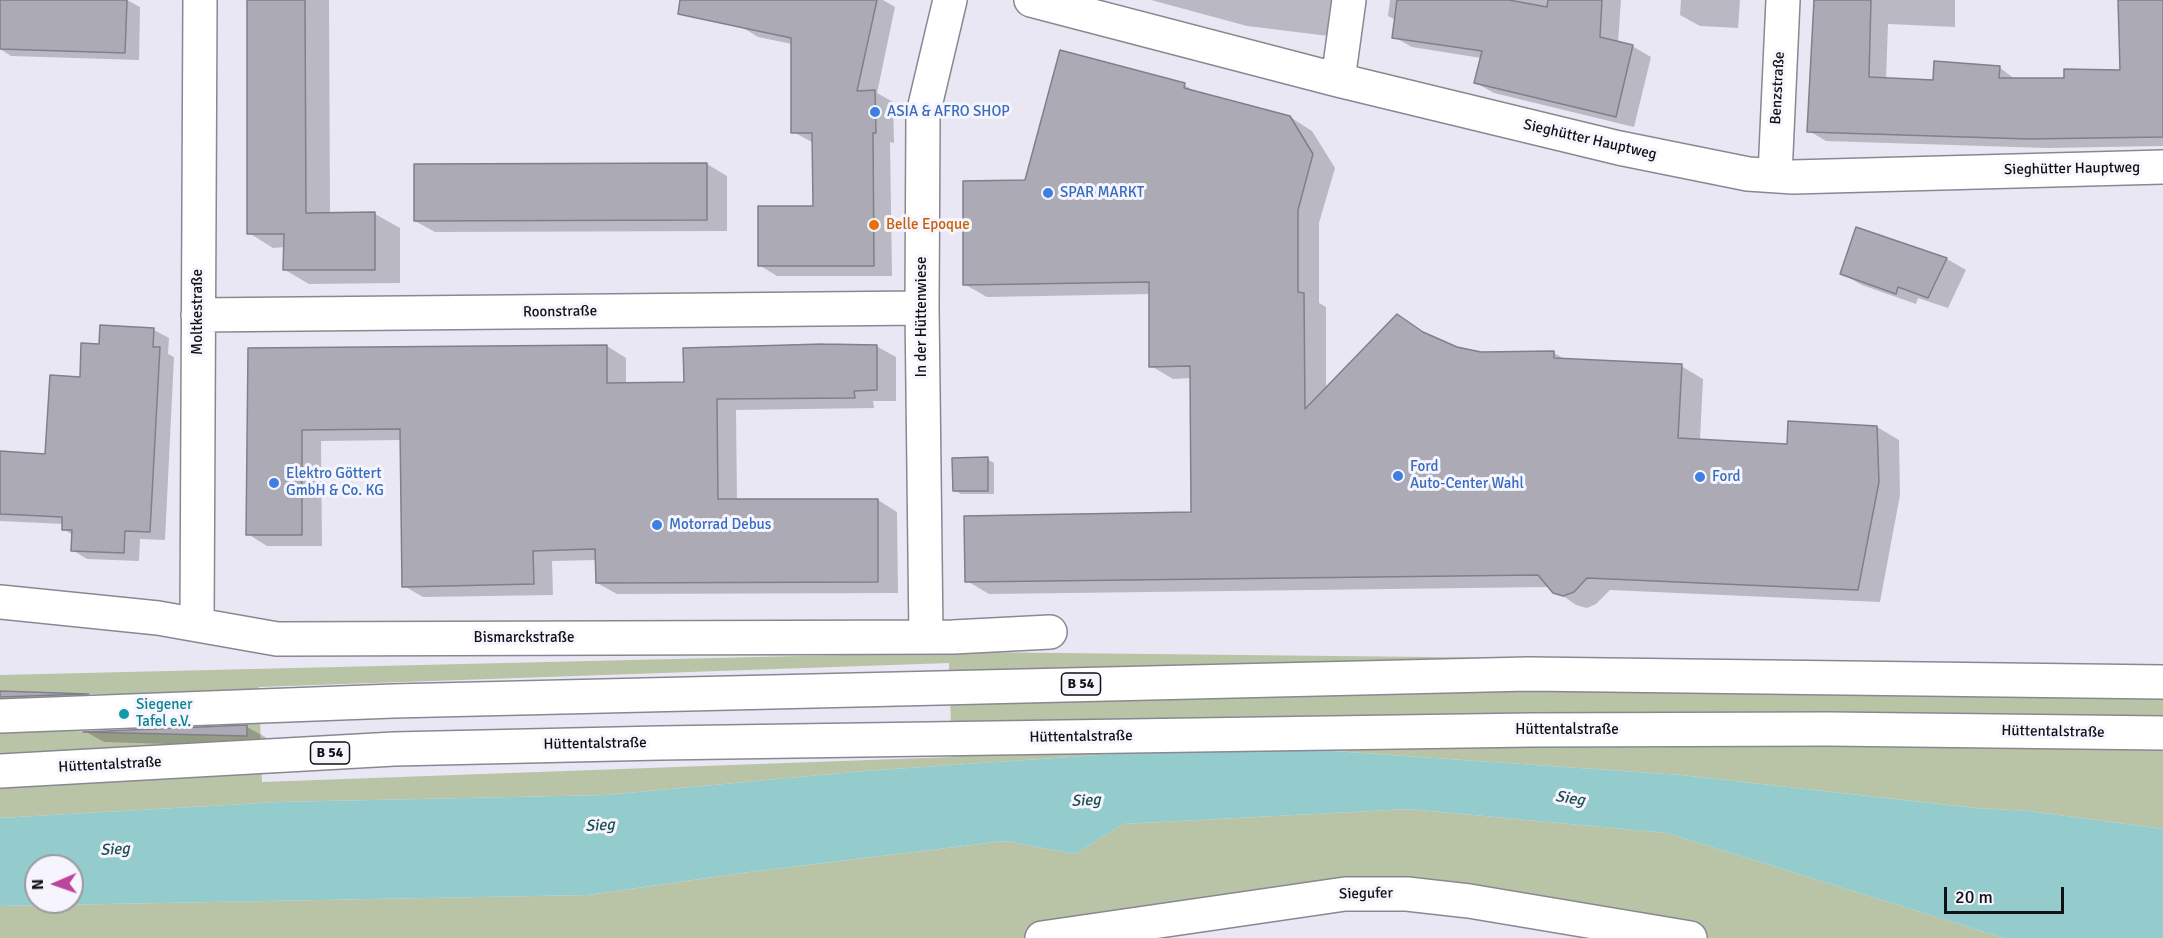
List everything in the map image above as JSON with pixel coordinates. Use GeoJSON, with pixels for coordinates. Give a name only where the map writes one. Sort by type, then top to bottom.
{"type":"FeatureCollection","features":[{"type":"Feature","properties":{"kind":"main road","name":"Moltkestraße"},"geometry":{"type":"LineString","coordinates":[[197,624],[200,0]]}},
{"type":"Feature","properties":{"kind":"main road","name":"In der Hüttenwiese"},"geometry":{"type":"LineString","coordinates":[[926,637],[922,309],[924,114],[950,0]]}},
{"type":"Feature","properties":{"kind":"main road","name":"Sieghütter Hauptweg"},"geometry":{"type":"LineString","coordinates":[[1031,0],[1338,80],[1619,148],[1748,174],[2163,167]]}},
{"type":"Feature","properties":{"kind":"main road"},"geometry":{"type":"LineString","coordinates":[[1338,80],[1349,0]]}},
{"type":"Feature","properties":{"kind":"main road","name":"Benzstraße"},"geometry":{"type":"LineString","coordinates":[[1774,175],[1783,0]]}},
{"type":"Feature","properties":{"kind":"main road","name":"Roonstraße"},"geometry":{"type":"LineString","coordinates":[[198,315],[922,309]]}},
{"type":"Feature","properties":{"kind":"main road","name":"Bismarckstraße"},"geometry":{"type":"LineString","coordinates":[[0,602],[197,624],[277,639],[926,637],[1050,632]]}},
{"type":"Feature","properties":{"kind":"main road","name":"B 54"},"geometry":{"type":"LineString","coordinates":[[0,716],[393,701],[1528,674],[2163,682]]}},
{"type":"Feature","properties":{"kind":"main road","name":"Hüttentalstraße"},"geometry":{"type":"LineString","coordinates":[[0,771],[394,749],[660,743],[1555,730],[1841,729],[2163,734]]}},
{"type":"Feature","properties":{"kind":"main road","name":"Siegufer"},"geometry":{"type":"LineString","coordinates":[[1042,938],[1346,894],[1407,894],[1468,901],[1690,938]]}},
{"type":"Feature","properties":{"kind":"shaded area"},"geometry":{"type":"Polygon","coordinates":[[[968,652],[2163,665],[2163,829],[2029,811],[1975,808],[1681,775],[1246,745],[864,771],[606,795],[279,802],[0,818],[0,729],[246,736],[248,699],[0,691],[0,675],[968,652]],[[949,663],[259,687],[262,782],[952,757],[949,663]]]}},
{"type":"Feature","properties":{"kind":"shaded area"},"geometry":{"type":"Polygon","coordinates":[[[1409,809],[1667,833],[2004,938],[1690,938],[1407,894],[1042,938],[0,938],[0,906],[24,906],[24,914],[84,914],[84,904],[588,895],[749,872],[1005,841],[1075,854],[1123,824],[1409,809]]]}},
{"type":"Feature","properties":{"kind":"water","name":"Sieg"},"geometry":{"type":"Polygon","coordinates":[[[1246,745],[1681,775],[1975,808],[2029,811],[2163,829],[2163,938],[2004,938],[1667,833],[1409,809],[1123,824],[1075,854],[1005,841],[749,872],[588,895],[84,904],[84,854],[24,854],[24,906],[0,906],[0,818],[279,802],[606,795],[864,771],[1246,745]]]}},
{"type":"Feature","properties":{"kind":"building"},"geometry":{"type":"Polygon","coordinates":[[[0,0],[127,0],[125,53],[0,49],[0,0]]]}},
{"type":"Feature","properties":{"kind":"building"},"geometry":{"type":"Polygon","coordinates":[[[247,0],[305,0],[306,213],[375,212],[375,270],[283,270],[284,234],[247,234],[247,0]]]}},
{"type":"Feature","properties":{"kind":"building"},"geometry":{"type":"Polygon","coordinates":[[[680,0],[877,0],[857,91],[875,90],[874,266],[758,266],[758,206],[813,206],[812,133],[791,133],[791,38],[678,14],[680,0]]]}},
{"type":"Feature","properties":{"kind":"building"},"geometry":{"type":"Polygon","coordinates":[[[1397,0],[1509,0],[1547,7],[1548,0],[1602,0],[1600,37],[1633,45],[1616,117],[1474,83],[1482,51],[1392,38],[1397,0]]]}},
{"type":"Feature","properties":{"kind":"building"},"geometry":{"type":"Polygon","coordinates":[[[1814,0],[1871,0],[1869,77],[1933,80],[1934,61],[2000,66],[1999,78],[2064,78],[2064,69],[2120,70],[2118,0],[2163,0],[2163,137],[2028,139],[1807,132],[1814,0]]]}},
{"type":"Feature","properties":{"kind":"building"},"geometry":{"type":"Polygon","coordinates":[[[1060,50],[1185,83],[1184,88],[1290,116],[1313,154],[1298,210],[1298,292],[1304,293],[1305,409],[1397,314],[1423,332],[1457,347],[1481,352],[1554,351],[1554,358],[1682,364],[1678,438],[1787,444],[1788,421],[1877,426],[1879,482],[1858,590],[1587,578],[1574,592],[1563,596],[1553,593],[1538,575],[965,582],[964,516],[1191,512],[1190,366],[1149,367],[1149,282],[963,285],[963,181],[1025,180],[1060,50]]]}},
{"type":"Feature","properties":{"kind":"building"},"geometry":{"type":"Polygon","coordinates":[[[707,163],[707,220],[414,221],[414,164],[707,163]]]}},
{"type":"Feature","properties":{"kind":"building"},"geometry":{"type":"Polygon","coordinates":[[[1856,227],[1947,258],[1928,298],[1898,287],[1896,294],[1840,274],[1856,227]]]}},
{"type":"Feature","properties":{"kind":"building"},"geometry":{"type":"Polygon","coordinates":[[[100,325],[154,328],[153,347],[160,347],[150,532],[125,531],[124,553],[71,551],[72,530],[62,530],[62,517],[0,514],[0,451],[45,454],[50,375],[80,377],[81,343],[99,344],[100,325]]]}},
{"type":"Feature","properties":{"kind":"building"},"geometry":{"type":"Polygon","coordinates":[[[823,344],[877,345],[877,390],[854,391],[855,398],[717,399],[718,499],[878,499],[878,582],[596,583],[595,549],[533,551],[534,584],[402,587],[400,429],[302,430],[302,535],[246,535],[248,348],[607,345],[607,383],[684,382],[683,348],[823,344]]]}},
{"type":"Feature","properties":{"kind":"building"},"geometry":{"type":"Polygon","coordinates":[[[988,457],[988,491],[953,491],[952,458],[988,457]]]}},
{"type":"Feature","properties":{"kind":"building"},"geometry":{"type":"Polygon","coordinates":[[[0,691],[89,694],[0,697],[0,691]]]}},
{"type":"Feature","properties":{"kind":"building"},"geometry":{"type":"Polygon","coordinates":[[[247,725],[247,736],[83,732],[247,725]]]}},
{"type":"Feature","properties":{"kind":"place","name":"ASIA & AFRO SHOP"},"geometry":{"type":"Point","coordinates":[875,112]}},
{"type":"Feature","properties":{"kind":"place","name":"SPAR MARKT"},"geometry":{"type":"Point","coordinates":[1048,193]}},
{"type":"Feature","properties":{"kind":"place","name":"Belle Epoque"},"geometry":{"type":"Point","coordinates":[874,225]}},
{"type":"Feature","properties":{"kind":"place","name":"Ford Auto-Center Wahl"},"geometry":{"type":"Point","coordinates":[1398,476]}},
{"type":"Feature","properties":{"kind":"place","name":"Ford"},"geometry":{"type":"Point","coordinates":[1700,477]}},
{"type":"Feature","properties":{"kind":"place","name":"Elektro Göttert GmbH & Co. KG"},"geometry":{"type":"Point","coordinates":[274,483]}},
{"type":"Feature","properties":{"kind":"place","name":"Motorrad Debus"},"geometry":{"type":"Point","coordinates":[657,525]}},
{"type":"Feature","properties":{"kind":"place","name":"Siegener Tafel e.V."},"geometry":{"type":"Point","coordinates":[124,714]}}]}
